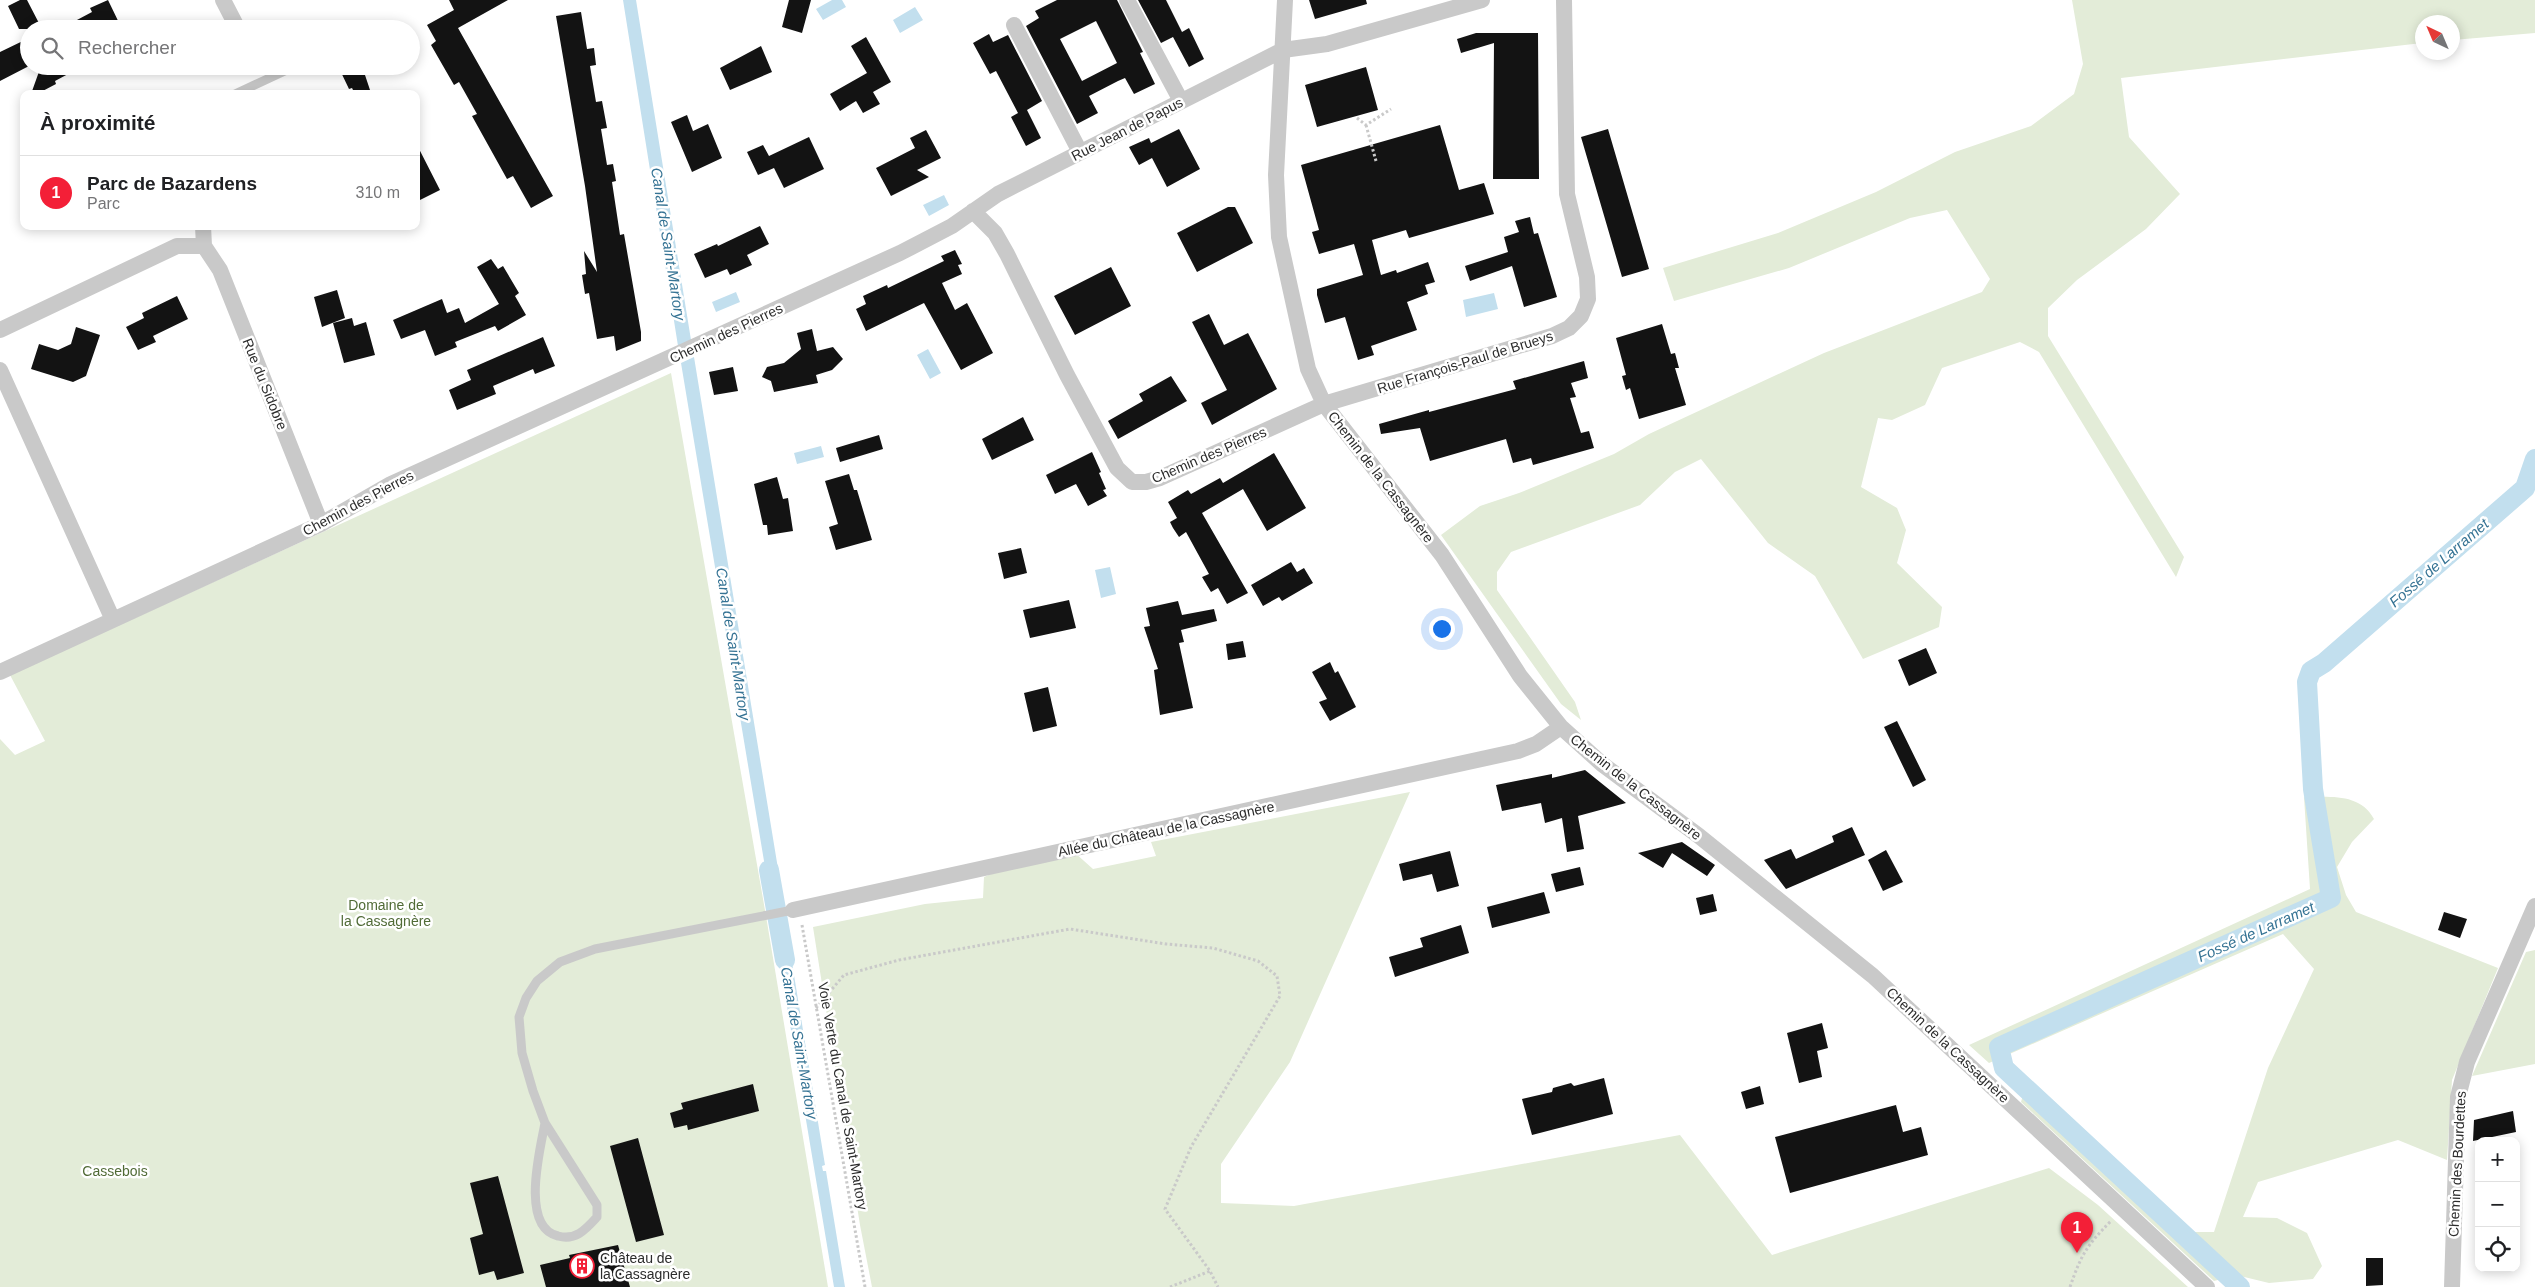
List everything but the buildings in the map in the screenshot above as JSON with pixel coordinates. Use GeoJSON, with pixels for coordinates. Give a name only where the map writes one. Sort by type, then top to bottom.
{"type":"FeatureCollection","features":[{"type":"Feature","properties":{"kind":"street"},"geometry":{"type":"LineString","coordinates":[[223,0],[233,20]]}},
{"type":"Feature","properties":{"kind":"street"},"geometry":{"type":"LineString","coordinates":[[1127,0],[1181,101]]}},
{"type":"Feature","properties":{"kind":"street","name":"Chemin de la Cassagnère"},"geometry":{"type":"LineString","coordinates":[[1286,0],[1276,176],[1279,237],[1308,368],[1324,404],[1442,554],[1520,676],[1560,727],[1602,764],[1699,836],[1873,976],[2207,1287]]}},
{"type":"Feature","properties":{"kind":"street","name":"Rue Jean de Papus"},"geometry":{"type":"LineString","coordinates":[[973,211],[998,194],[1283,50],[1327,44],[1482,0]]}},
{"type":"Feature","properties":{"kind":"street","name":"Rue François-Paul de Brueys"},"geometry":{"type":"LineString","coordinates":[[1324,404],[1552,336],[1569,328],[1580,316],[1588,299],[1587,277],[1567,194],[1564,0]]}},
{"type":"Feature","properties":{"kind":"street"},"geometry":{"type":"LineString","coordinates":[[1014,25],[1080,152]]}},
{"type":"Feature","properties":{"kind":"street","name":"Chemin des Pierres"},"geometry":{"type":"LineString","coordinates":[[0,672],[321,524],[391,484],[900,253],[952,226],[973,211],[995,233],[1067,375],[1117,468],[1128,479],[1138,483],[1160,478],[1324,404]]}},
{"type":"Feature","properties":{"kind":"street"},"geometry":{"type":"LineString","coordinates":[[0,330],[176,246],[204,246],[204,230]]}},
{"type":"Feature","properties":{"kind":"street","name":"Rue du Sidobre"},"geometry":{"type":"LineString","coordinates":[[204,246],[220,270],[321,524]]}},
{"type":"Feature","properties":{"kind":"street"},"geometry":{"type":"LineString","coordinates":[[0,370],[113,620]]}},
{"type":"Feature","properties":{"kind":"street","name":"Allée du Château de la Cassagnère"},"geometry":{"type":"LineString","coordinates":[[796,910],[1518,751],[1543,740],[1560,727]]}},
{"type":"Feature","properties":{"kind":"street","name":"Chemin des Bourdettes"},"geometry":{"type":"LineString","coordinates":[[2452,1287],[2458,1097],[2467,1062],[2535,906]]}},
{"type":"Feature","properties":{"kind":"lane"},"geometry":{"type":"LineString","coordinates":[[240,90],[255,75]]}},
{"type":"Feature","properties":{"kind":"lane","name":"Allée du Château de la Cassagnère"},"geometry":{"type":"LineString","coordinates":[[545,1122],[522,1053],[519,1017],[526,998],[537,981],[560,962],[595,949],[796,910]]}},
{"type":"Feature","properties":{"kind":"lane"},"geometry":{"type":"LineString","coordinates":[[545,1122],[589,1189],[597,1205],[597,1217],[585,1231],[571,1238],[557,1236],[546,1230],[537,1215],[536,1196],[545,1122]]}},
{"type":"Feature","properties":{"kind":"path"},"geometry":{"type":"LineString","coordinates":[[1366,124],[1392,109]]}},
{"type":"Feature","properties":{"kind":"path"},"geometry":{"type":"LineString","coordinates":[[1357,118],[1366,124],[1376,161]]}},
{"type":"Feature","properties":{"kind":"path","name":"Voie Verte du Canal de Saint-Martory"},"geometry":{"type":"LineString","coordinates":[[796,910],[816,1008],[865,1287]]}},
{"type":"Feature","properties":{"kind":"path"},"geometry":{"type":"LineString","coordinates":[[816,1008],[844,975],[899,960],[1070,929],[1166,944],[1213,948],[1258,960],[1277,976],[1280,996],[1191,1146],[1165,1209],[1210,1272],[1218,1287]]}},
{"type":"Feature","properties":{"kind":"path"},"geometry":{"type":"LineString","coordinates":[[2070,1287],[2081,1257],[2090,1242],[2114,1219],[2121,1207]]}},
{"type":"Feature","properties":{"kind":"path"},"geometry":{"type":"LineString","coordinates":[[1170,1287],[1210,1272]]}},
{"type":"Feature","properties":{"kind":"green space"},"geometry":{"type":"Polygon","coordinates":[[[2072,0],[2535,0],[2535,33],[2460,39],[2460,15],[2415,15],[2415,44],[2121,78],[2129,137],[2180,194],[2146,229],[2077,280],[2048,308],[2048,336],[2184,557],[2176,577],[2039,352],[2020,342],[1942,368],[1925,405],[1892,420],[1878,418],[1861,487],[1897,508],[1906,530],[1897,563],[1942,607],[1939,627],[1863,659],[1815,576],[1768,543],[1701,459],[1675,472],[1640,505],[1511,552],[1497,572],[1497,590],[1575,702],[1581,720],[1561,704],[1441,535],[1480,506],[1519,493],[1614,454],[1649,434],[1824,353],[1982,292],[1990,279],[1947,210],[1910,218],[1789,268],[1674,301],[1663,268],[1778,233],[1876,192],[1955,152],[2031,126],[2074,94],[2083,64],[2072,0]]]}},
{"type":"Feature","properties":{"kind":"green space","name":"Domaine de la Cassagnère"},"geometry":{"type":"Polygon","coordinates":[[[671,373],[766,916],[828,1287],[0,1287],[0,739],[15,755],[45,741],[10,675],[671,373]]]}},
{"type":"Feature","properties":{"kind":"green space"},"geometry":{"type":"Polygon","coordinates":[[[1410,792],[1290,1062],[1221,1164],[1221,1203],[1294,1206],[1680,1135],[1772,1255],[2049,1168],[2098,1205],[2188,1287],[872,1287],[860,1225],[813,927],[925,904],[983,898],[984,877],[1040,853],[1074,852],[1093,869],[1156,856],[1151,842],[1410,792]]]}},
{"type":"Feature","properties":{"kind":"green space"},"geometry":{"type":"Polygon","coordinates":[[[2304,797],[2344,798],[2361,805],[2374,819],[2352,842],[2337,867],[2346,895],[2356,912],[2498,968],[2452,1080],[2447,1160],[2398,1140],[2258,1182],[2243,1217],[2277,1218],[2307,1233],[2322,1266],[2313,1279],[2269,1283],[2236,1275],[2214,1281],[2021,1102],[2023,1095],[2033,1093],[2190,1232],[2214,1232],[2268,1068],[2314,969],[2283,934],[1989,1063],[1969,1045],[2310,889],[2304,797]]]}},
{"type":"Feature","properties":{"kind":"green space"},"geometry":{"type":"Polygon","coordinates":[[[2535,950],[2535,1064],[2472,1076],[2526,952],[2535,950]]]}},
{"type":"Feature","properties":{"kind":"water"},"geometry":{"type":"Polygon","coordinates":[[[623,0],[636,0],[691,340],[678,346],[623,0]]]}},
{"type":"Feature","properties":{"kind":"water"},"geometry":{"type":"Polygon","coordinates":[[[832,0],[842,0],[846,7],[823,20],[816,9],[832,0]]]}},
{"type":"Feature","properties":{"kind":"water"},"geometry":{"type":"Polygon","coordinates":[[[915,7],[923,20],[900,33],[893,20],[915,7]]]}},
{"type":"Feature","properties":{"kind":"water"},"geometry":{"type":"Polygon","coordinates":[[[944,195],[949,205],[929,216],[923,205],[944,195]]]}},
{"type":"Feature","properties":{"kind":"water"},"geometry":{"type":"Polygon","coordinates":[[[736,292],[740,302],[716,312],[712,302],[736,292]]]}},
{"type":"Feature","properties":{"kind":"water"},"geometry":{"type":"Polygon","coordinates":[[[1494,293],[1498,309],[1466,317],[1463,300],[1494,293]]]}},
{"type":"Feature","properties":{"kind":"water"},"geometry":{"type":"Polygon","coordinates":[[[928,349],[941,373],[930,379],[917,355],[928,349]]]}},
{"type":"Feature","properties":{"kind":"water"},"geometry":{"type":"Polygon","coordinates":[[[694,357],[782,893],[770,897],[681,363],[694,357]]]}},
{"type":"Feature","properties":{"kind":"water"},"geometry":{"type":"Polygon","coordinates":[[[821,446],[824,457],[797,464],[794,453],[821,446]]]}},
{"type":"Feature","properties":{"kind":"water"},"geometry":{"type":"Polygon","coordinates":[[[1110,567],[1116,594],[1101,598],[1095,570],[1110,567]]]}},
{"type":"Feature","properties":{"kind":"water"},"geometry":{"type":"Polygon","coordinates":[[[787,932],[825,1165],[822,1166],[823,1171],[826,1171],[845,1287],[834,1287],[775,935],[787,932]]]}},
{"type":"Feature","properties":{"kind":"waterway","name":"Fossé de Larramet"},"geometry":{"type":"LineString","coordinates":[[2240,1287],[2004,1068],[1999,1047],[2331,898],[2313,789],[2307,682],[2311,671],[2324,663],[2525,488],[2535,459]]}},
{"type":"Feature","properties":{"kind":"waterway","name":"Canal de Saint-Martory"},"geometry":{"type":"LineString","coordinates":[[769,870],[785,960]]}},
{"type":"Feature","properties":{"kind":"place","name":"Parc de Bazardens"},"geometry":{"type":"Point","coordinates":[2077,1253]}},
{"type":"Feature","properties":{"kind":"place","name":"Château de la Cassagnère"},"geometry":{"type":"Point","coordinates":[582,1266]}},
{"type":"Feature","properties":{"kind":"park label","name":"Cassebois"},"geometry":{"type":"Point","coordinates":[115,1171]}}]}
